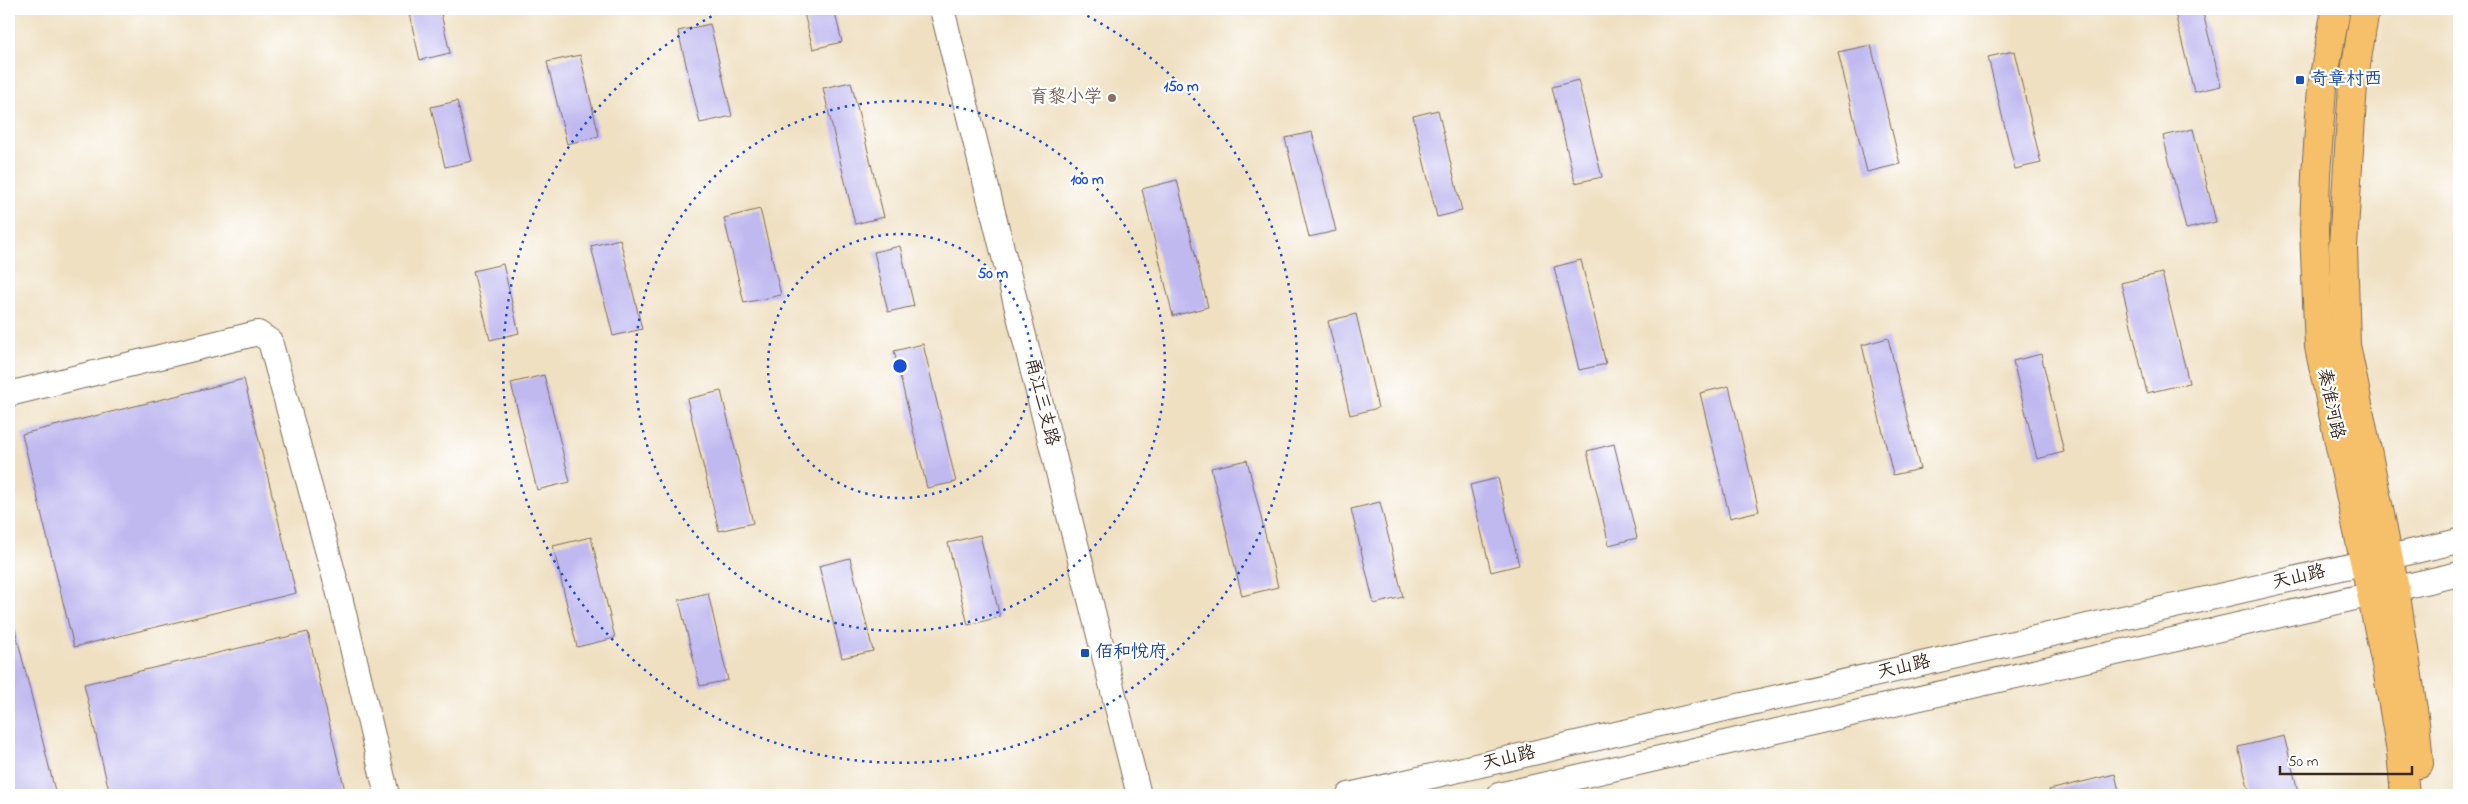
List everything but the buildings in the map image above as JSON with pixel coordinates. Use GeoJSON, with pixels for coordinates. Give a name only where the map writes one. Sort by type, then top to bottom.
{"type":"FeatureCollection","features":[{"type":"Feature","properties":{"kind":"main road","name":"秦淮河路"},"geometry":{"type":"LineString","coordinates":[[2336,9],[2322,88],[2316,175],[2314,231],[2319,347],[2375,561],[2416,730],[2421,795]]}},
{"type":"Feature","properties":{"kind":"main road","name":"秦淮河路"},"geometry":{"type":"LineString","coordinates":[[2365,9],[2353,84],[2343,246],[2346,345],[2375,561]]}},
{"type":"Feature","properties":{"kind":"main road","name":"秦淮河路"},"geometry":{"type":"LineString","coordinates":[[2382,591],[2387,669],[2405,795]]}},
{"type":"Feature","properties":{"kind":"street","name":"甬江三支路"},"geometry":{"type":"LineString","coordinates":[[942,9],[1139,795]]}},
{"type":"Feature","properties":{"kind":"street"},"geometry":{"type":"LineString","coordinates":[[9,394],[258,332],[270,342],[341,601],[387,795]]}},
{"type":"Feature","properties":{"kind":"street","name":"天山路"},"geometry":{"type":"LineString","coordinates":[[1348,795],[2459,541]]}},
{"type":"Feature","properties":{"kind":"street","name":"天山路"},"geometry":{"type":"LineString","coordinates":[[1499,795],[2459,574]]}},
{"type":"Feature","properties":{"kind":"place","name":"奇章村西"},"geometry":{"type":"Point","coordinates":[2300,80]}},
{"type":"Feature","properties":{"kind":"place","name":"育黎小学"},"geometry":{"type":"Point","coordinates":[1112,98]}},
{"type":"Feature","properties":{"kind":"place","name":"佰和悦府"},"geometry":{"type":"Point","coordinates":[1085,653]}}]}
